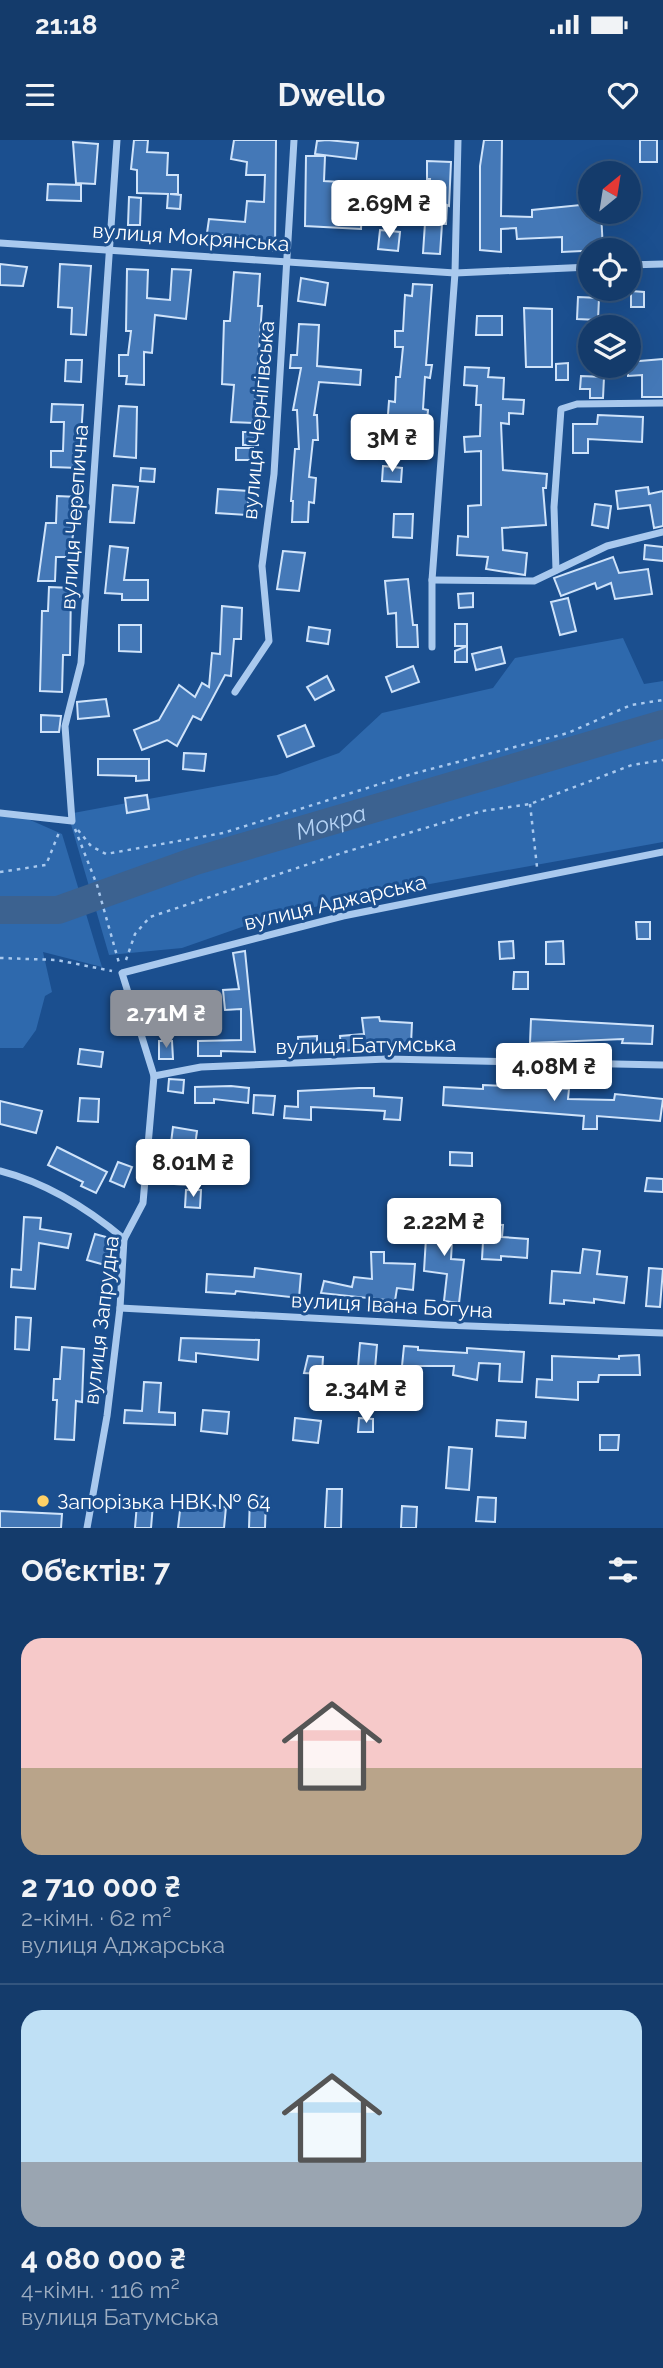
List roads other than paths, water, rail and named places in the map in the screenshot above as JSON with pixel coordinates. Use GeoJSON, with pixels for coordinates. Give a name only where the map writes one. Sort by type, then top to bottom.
{"type":"FeatureCollection","features":[{"type":"Feature","properties":{"kind":"street","name":"вулиця Черепична"},"geometry":{"type":"LineString","coordinates":[[0,813],[68,821],[65,726],[81,663],[112,248],[117,140]]}},
{"type":"Feature","properties":{"kind":"street","name":"вулиця Чернігівська"},"geometry":{"type":"LineString","coordinates":[[235,692],[269,641],[262,566],[274,474],[294,140]]}},
{"type":"Feature","properties":{"kind":"street"},"geometry":{"type":"LineString","coordinates":[[432,647],[432,580],[455,273],[458,140]]}},
{"type":"Feature","properties":{"kind":"street","name":"вулиця Мокрянська"},"geometry":{"type":"LineString","coordinates":[[0,243],[112,248],[455,273],[578,268]]}},
{"type":"Feature","properties":{"kind":"street"},"geometry":{"type":"LineString","coordinates":[[641,265],[663,264]]}},
{"type":"Feature","properties":{"kind":"street"},"geometry":{"type":"LineString","coordinates":[[556,570],[554,506],[561,409],[578,404],[663,403]]}},
{"type":"Feature","properties":{"kind":"street"},"geometry":{"type":"LineString","coordinates":[[432,580],[534,581],[607,546],[663,531]]}},
{"type":"Feature","properties":{"kind":"street","name":"вулиця Аджарська"},"geometry":{"type":"LineString","coordinates":[[154,1076],[122,973],[343,916],[663,852]]}},
{"type":"Feature","properties":{"kind":"street","name":"вулиця Батумська"},"geometry":{"type":"LineString","coordinates":[[154,1076],[201,1067],[387,1059],[663,1065]]}},
{"type":"Feature","properties":{"kind":"street","name":"вулиця Запрудна"},"geometry":{"type":"LineString","coordinates":[[87,1528],[107,1416],[120,1308],[124,1239],[143,1203],[154,1076]]}},
{"type":"Feature","properties":{"kind":"street"},"geometry":{"type":"LineString","coordinates":[[0,1171],[35,1180],[97,1217],[124,1239]]}},
{"type":"Feature","properties":{"kind":"street","name":"вулиця Івана Богуна"},"geometry":{"type":"LineString","coordinates":[[120,1308],[443,1325],[663,1333]]}},
{"type":"Feature","properties":{"kind":"waterway","name":"Мокра"},"geometry":{"type":"LineString","coordinates":[[0,910],[58,910],[195,861],[663,724]]}},
{"type":"Feature","properties":{"kind":"place","name":"Запорізька НВК № 64"},"geometry":{"type":"Point","coordinates":[43,1501]}}]}
